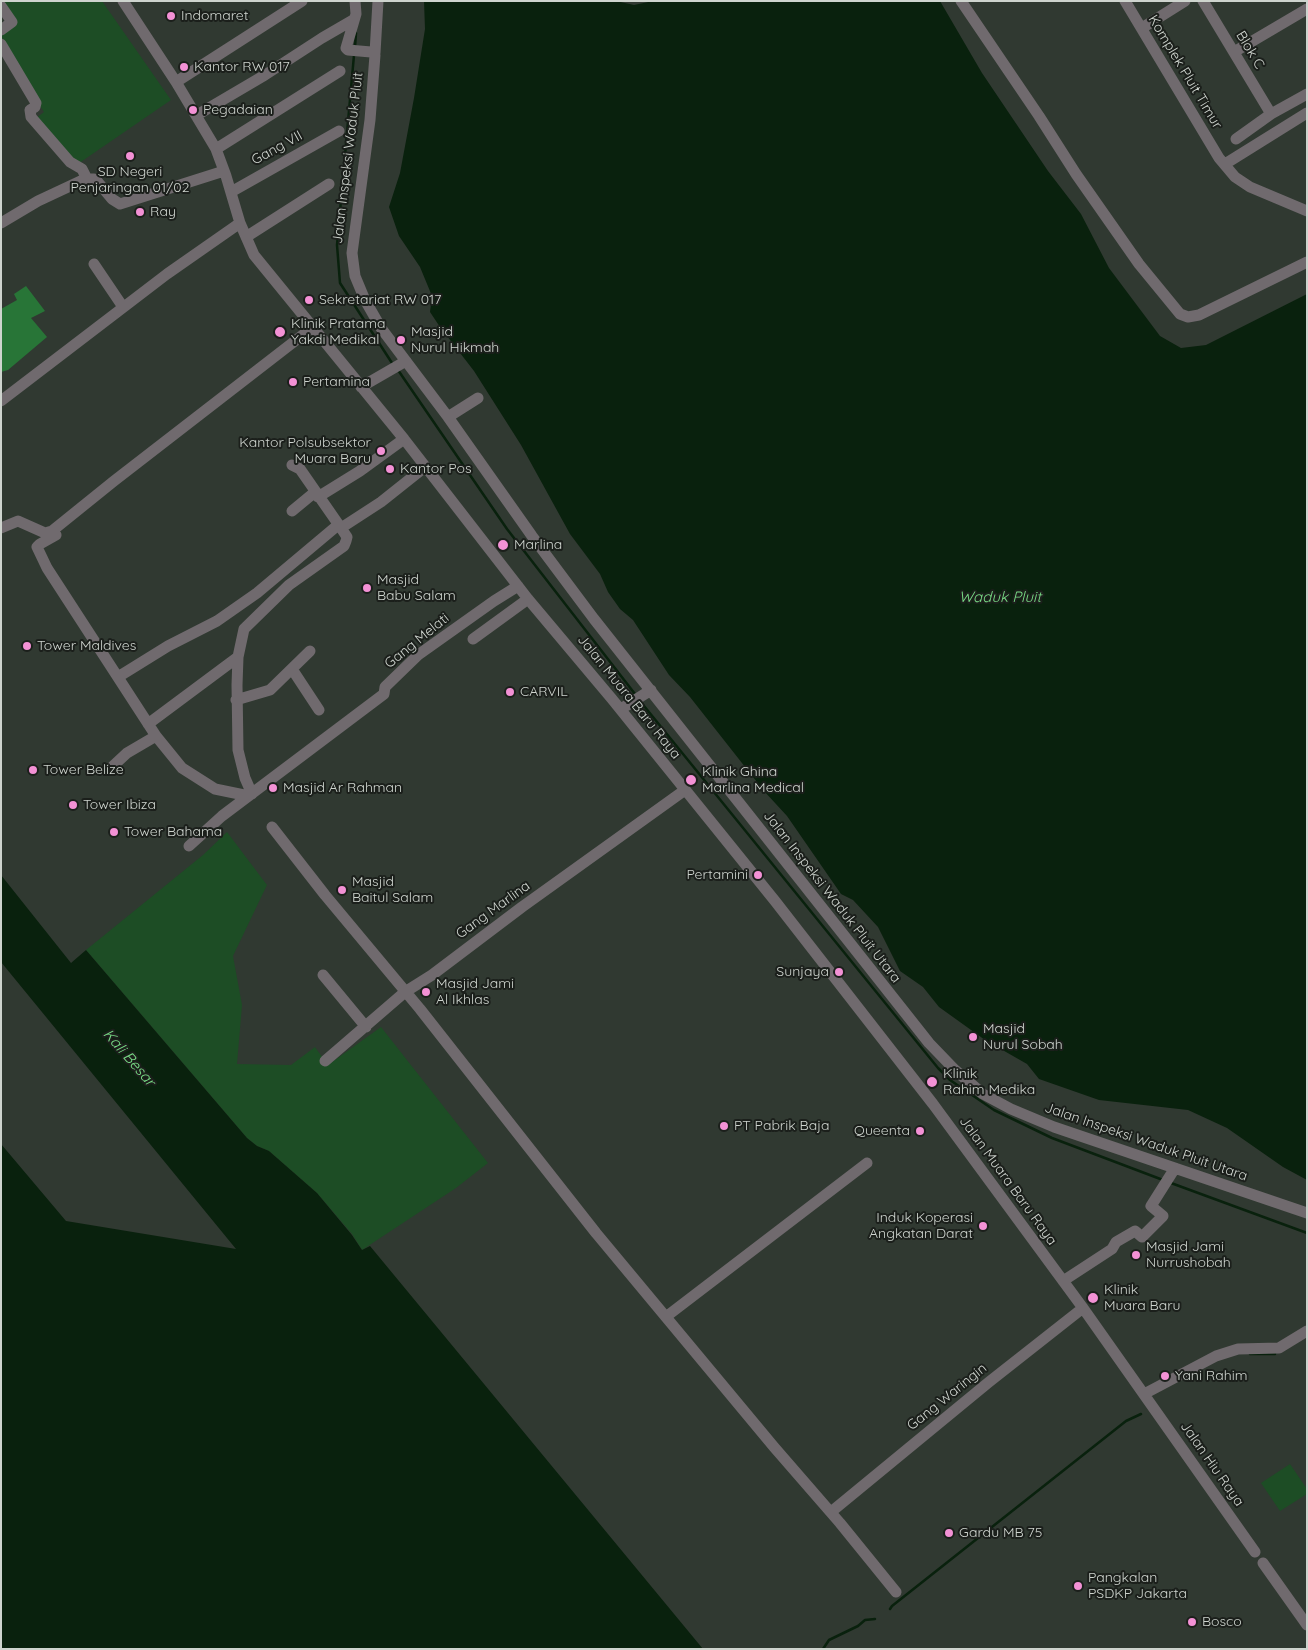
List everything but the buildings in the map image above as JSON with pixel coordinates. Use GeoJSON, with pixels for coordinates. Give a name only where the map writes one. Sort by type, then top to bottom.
{"type":"FeatureCollection","features":[{"type":"Feature","properties":{"kind":"street","name":"Jalan Muara Baru Raya"},"geometry":{"type":"LineString","coordinates":[[123,1],[176,82],[216,149],[240,223],[254,255],[426,467],[528,599],[621,710],[775,901],[932,1104],[1083,1308],[1144,1394]]}},
{"type":"Feature","properties":{"kind":"street"},"geometry":{"type":"LineString","coordinates":[[176,82],[302,1]]}},
{"type":"Feature","properties":{"kind":"street"},"geometry":{"type":"LineString","coordinates":[[355,1],[356,14],[346,48],[348,50],[374,53]]}},
{"type":"Feature","properties":{"kind":"street","name":"Jalan Inspeksi Waduk Pluit"},"geometry":{"type":"LineString","coordinates":[[378,1],[370,120],[352,253],[355,276],[365,300],[382,328],[406,361]]}},
{"type":"Feature","properties":{"kind":"street"},"geometry":{"type":"LineString","coordinates":[[961,1],[1076,174],[1139,264],[1180,314],[1188,317],[1199,315],[1307,262]]}},
{"type":"Feature","properties":{"kind":"street","name":"Komplek Pluit Timur"},"geometry":{"type":"LineString","coordinates":[[1125,1],[1222,161],[1235,177],[1250,187],[1307,211]]}},
{"type":"Feature","properties":{"kind":"street"},"geometry":{"type":"LineString","coordinates":[[1142,28],[1185,1]]}},
{"type":"Feature","properties":{"kind":"street","name":"Blok C"},"geometry":{"type":"LineString","coordinates":[[1203,1],[1272,114]]}},
{"type":"Feature","properties":{"kind":"street"},"geometry":{"type":"LineString","coordinates":[[1,6],[12,22],[1,30]]}},
{"type":"Feature","properties":{"kind":"street"},"geometry":{"type":"LineString","coordinates":[[1234,52],[1307,9]]}},
{"type":"Feature","properties":{"kind":"street"},"geometry":{"type":"LineString","coordinates":[[196,115],[354,20]]}},
{"type":"Feature","properties":{"kind":"street"},"geometry":{"type":"LineString","coordinates":[[1,44],[36,103],[35,107],[30,110],[31,117],[70,162],[82,169],[87,179]]}},
{"type":"Feature","properties":{"kind":"street"},"geometry":{"type":"LineString","coordinates":[[216,149],[340,72]]}},
{"type":"Feature","properties":{"kind":"street"},"geometry":{"type":"LineString","coordinates":[[1236,139],[1272,114],[1307,94]]}},
{"type":"Feature","properties":{"kind":"street"},"geometry":{"type":"LineString","coordinates":[[1222,161],[1307,113]]}},
{"type":"Feature","properties":{"kind":"street","name":"Gang VII"},"geometry":{"type":"LineString","coordinates":[[230,192],[339,131]]}},
{"type":"Feature","properties":{"kind":"street"},"geometry":{"type":"LineString","coordinates":[[1,223],[38,201],[74,183],[87,179],[94,179],[97,182],[113,207],[224,172]]}},
{"type":"Feature","properties":{"kind":"street"},"geometry":{"type":"LineString","coordinates":[[246,237],[329,184]]}},
{"type":"Feature","properties":{"kind":"street"},"geometry":{"type":"LineString","coordinates":[[1,400],[167,274],[240,223]]}},
{"type":"Feature","properties":{"kind":"street"},"geometry":{"type":"LineString","coordinates":[[94,264],[123,307]]}},
{"type":"Feature","properties":{"kind":"street"},"geometry":{"type":"LineString","coordinates":[[1,528],[18,521],[49,533],[313,327]]}},
{"type":"Feature","properties":{"kind":"street"},"geometry":{"type":"LineString","coordinates":[[361,387],[406,361]]}},
{"type":"Feature","properties":{"kind":"street","name":"Jalan Inspeksi Waduk Pluit Utara"},"geometry":{"type":"LineString","coordinates":[[406,361],[594,620],[929,1043],[955,1070],[983,1094],[1011,1110],[1054,1127],[1307,1213]]}},
{"type":"Feature","properties":{"kind":"street"},"geometry":{"type":"LineString","coordinates":[[448,417],[478,398]]}},
{"type":"Feature","properties":{"kind":"street"},"geometry":{"type":"LineString","coordinates":[[292,510],[316,494],[360,471],[404,440]]}},
{"type":"Feature","properties":{"kind":"street"},"geometry":{"type":"LineString","coordinates":[[61,524],[56,535],[37,547],[53,580],[80,617],[156,736],[182,768],[215,788],[250,795],[238,750],[236,700],[238,657],[244,629],[289,584],[344,546],[346,537],[300,469],[292,465]]}},
{"type":"Feature","properties":{"kind":"street"},"geometry":{"type":"LineString","coordinates":[[118,677],[168,646],[217,621],[257,593],[340,527],[381,502],[426,467]]}},
{"type":"Feature","properties":{"kind":"street","name":"Gang Melati"},"geometry":{"type":"LineString","coordinates":[[189,846],[222,816],[384,694],[385,687],[418,655],[518,586]]}},
{"type":"Feature","properties":{"kind":"street"},"geometry":{"type":"LineString","coordinates":[[474,640],[528,599]]}},
{"type":"Feature","properties":{"kind":"street"},"geometry":{"type":"LineString","coordinates":[[236,700],[266,692],[310,651]]}},
{"type":"Feature","properties":{"kind":"street"},"geometry":{"type":"LineString","coordinates":[[148,724],[238,657]]}},
{"type":"Feature","properties":{"kind":"street"},"geometry":{"type":"LineString","coordinates":[[292,669],[319,710]]}},
{"type":"Feature","properties":{"kind":"street"},"geometry":{"type":"LineString","coordinates":[[621,710],[650,690]]}},
{"type":"Feature","properties":{"kind":"street"},"geometry":{"type":"LineString","coordinates":[[113,766],[127,753],[156,736]]}},
{"type":"Feature","properties":{"kind":"street","name":"Gang Marlina"},"geometry":{"type":"LineString","coordinates":[[325,1061],[405,992],[432,975],[522,907],[685,790]]}},
{"type":"Feature","properties":{"kind":"street"},"geometry":{"type":"LineString","coordinates":[[272,827],[325,895],[420,1009],[596,1233],[896,1592]]}},
{"type":"Feature","properties":{"kind":"street"},"geometry":{"type":"LineString","coordinates":[[322,974],[366,1027]]}},
{"type":"Feature","properties":{"kind":"street"},"geometry":{"type":"LineString","coordinates":[[667,1316],[867,1163]]}},
{"type":"Feature","properties":{"kind":"street"},"geometry":{"type":"LineString","coordinates":[[1063,1281],[1112,1249],[1116,1242],[1135,1231],[1142,1238],[1163,1216],[1151,1206],[1175,1168]]}},
{"type":"Feature","properties":{"kind":"street","name":"Gang Waringin"},"geometry":{"type":"LineString","coordinates":[[831,1512],[988,1382],[1083,1308]]}},
{"type":"Feature","properties":{"kind":"street"},"geometry":{"type":"LineString","coordinates":[[1144,1394],[1216,1356],[1238,1349],[1279,1348],[1307,1331]]}},
{"type":"Feature","properties":{"kind":"street","name":"Jalan Hiu Raya"},"geometry":{"type":"LineString","coordinates":[[1144,1394],[1255,1552]]}},
{"type":"Feature","properties":{"kind":"street"},"geometry":{"type":"LineString","coordinates":[[1263,1563],[1307,1624]]}},
{"type":"Feature","properties":{"kind":"green space"},"geometry":{"type":"Polygon","coordinates":[[[1,1],[102,1],[171,100],[72,168],[32,121],[44,112],[1,48],[1,34],[14,25],[1,1]]]}},
{"type":"Feature","properties":{"kind":"green space"},"geometry":{"type":"Polygon","coordinates":[[[26,286],[45,311],[31,318],[47,337],[8,370],[1,372],[1,309],[17,300],[14,294],[26,286]]]}},
{"type":"Feature","properties":{"kind":"green space"},"geometry":{"type":"Polygon","coordinates":[[[227,832],[267,885],[233,956],[242,1005],[237,1064],[291,1065],[315,1047],[328,1065],[381,1027],[488,1163],[456,1188],[362,1250],[352,1234],[317,1193],[269,1151],[257,1146],[247,1138],[86,950],[203,855],[227,832]]]}},
{"type":"Feature","properties":{"kind":"green space"},"geometry":{"type":"Polygon","coordinates":[[[1290,1464],[1307,1489],[1307,1494],[1280,1511],[1261,1483],[1290,1464]]]}},
{"type":"Feature","properties":{"kind":"water","name":"Waduk Pluit"},"geometry":{"type":"Polygon","coordinates":[[[424,1],[616,1],[634,5],[653,1],[940,1],[982,73],[1048,171],[1081,214],[1109,268],[1160,336],[1181,348],[1206,345],[1307,294],[1307,1180],[1283,1167],[1227,1128],[1188,1110],[1099,1100],[1039,1079],[1027,1064],[985,1040],[939,1007],[923,987],[900,971],[878,927],[853,900],[841,894],[787,816],[764,791],[690,697],[669,675],[633,620],[620,609],[608,592],[600,574],[570,534],[521,445],[474,371],[430,312],[432,296],[420,267],[399,236],[389,207],[400,173],[414,98],[425,29],[424,1]]]}},
{"type":"Feature","properties":{"kind":"water","name":"Kali Besar"},"geometry":{"type":"Polygon","coordinates":[[[1,875],[71,963],[86,950],[247,1138],[257,1146],[269,1151],[317,1193],[362,1250],[370,1246],[703,1649],[1,1649],[1,1144],[66,1221],[236,1249],[1,962],[1,875]]]}},
{"type":"Feature","properties":{"kind":"waterway"},"geometry":{"type":"LineString","coordinates":[[355,47],[356,33]]}},
{"type":"Feature","properties":{"kind":"waterway"},"geometry":{"type":"LineString","coordinates":[[354,55],[337,245],[340,283],[392,363]]}},
{"type":"Feature","properties":{"kind":"waterway"},"geometry":{"type":"LineString","coordinates":[[398,370],[507,529],[635,694]]}},
{"type":"Feature","properties":{"kind":"waterway"},"geometry":{"type":"LineString","coordinates":[[640,701],[938,1068],[950,1080],[994,1110],[1052,1138],[1163,1180]]}},
{"type":"Feature","properties":{"kind":"waterway"},"geometry":{"type":"LineString","coordinates":[[1171,1183],[1307,1233]]}},
{"type":"Feature","properties":{"kind":"waterway"},"geometry":{"type":"LineString","coordinates":[[1250,1354],[1275,1354]]}},
{"type":"Feature","properties":{"kind":"waterway"},"geometry":{"type":"LineString","coordinates":[[890,1609],[1126,1421],[1141,1414]]}},
{"type":"Feature","properties":{"kind":"waterway"},"geometry":{"type":"LineString","coordinates":[[823,1649],[829,1640],[858,1626],[865,1620],[875,1619]]}},
{"type":"Feature","properties":{"kind":"place","name":"Indomaret"},"geometry":{"type":"Point","coordinates":[171,16]}},
{"type":"Feature","properties":{"kind":"place","name":"Kantor RW 017"},"geometry":{"type":"Point","coordinates":[184,67]}},
{"type":"Feature","properties":{"kind":"place","name":"Pegadaian"},"geometry":{"type":"Point","coordinates":[193,110]}},
{"type":"Feature","properties":{"kind":"place","name":"SD Negeri Penjaringan 01/02"},"geometry":{"type":"Point","coordinates":[130,156]}},
{"type":"Feature","properties":{"kind":"place","name":"Ray"},"geometry":{"type":"Point","coordinates":[140,212]}},
{"type":"Feature","properties":{"kind":"place","name":"Sekretariat RW 017"},"geometry":{"type":"Point","coordinates":[309,300]}},
{"type":"Feature","properties":{"kind":"place","name":"Klinik Pratama Yakdi Medikal"},"geometry":{"type":"Point","coordinates":[280,332]}},
{"type":"Feature","properties":{"kind":"place","name":"Masjid Nurul Hikmah"},"geometry":{"type":"Point","coordinates":[401,340]}},
{"type":"Feature","properties":{"kind":"place","name":"Pertamina"},"geometry":{"type":"Point","coordinates":[293,382]}},
{"type":"Feature","properties":{"kind":"place","name":"Kantor Polsubsektor Muara Baru"},"geometry":{"type":"Point","coordinates":[381,451]}},
{"type":"Feature","properties":{"kind":"place","name":"Kantor Pos"},"geometry":{"type":"Point","coordinates":[390,469]}},
{"type":"Feature","properties":{"kind":"place","name":"Marlina"},"geometry":{"type":"Point","coordinates":[503,545]}},
{"type":"Feature","properties":{"kind":"place","name":"Masjid Babu Salam"},"geometry":{"type":"Point","coordinates":[367,588]}},
{"type":"Feature","properties":{"kind":"place","name":"Tower Maldives"},"geometry":{"type":"Point","coordinates":[27,646]}},
{"type":"Feature","properties":{"kind":"place","name":"CARVIL"},"geometry":{"type":"Point","coordinates":[510,692]}},
{"type":"Feature","properties":{"kind":"place","name":"Tower Belize"},"geometry":{"type":"Point","coordinates":[33,770]}},
{"type":"Feature","properties":{"kind":"place","name":"Klinik Ghina Marlina Medical"},"geometry":{"type":"Point","coordinates":[691,780]}},
{"type":"Feature","properties":{"kind":"place","name":"Masjid Ar Rahman"},"geometry":{"type":"Point","coordinates":[273,788]}},
{"type":"Feature","properties":{"kind":"place","name":"Tower Ibiza"},"geometry":{"type":"Point","coordinates":[73,805]}},
{"type":"Feature","properties":{"kind":"place","name":"Tower Bahama"},"geometry":{"type":"Point","coordinates":[114,832]}},
{"type":"Feature","properties":{"kind":"place","name":"Pertamini"},"geometry":{"type":"Point","coordinates":[758,875]}},
{"type":"Feature","properties":{"kind":"place","name":"Masjid Baitul Salam"},"geometry":{"type":"Point","coordinates":[342,890]}},
{"type":"Feature","properties":{"kind":"place","name":"Sunjaya"},"geometry":{"type":"Point","coordinates":[839,972]}},
{"type":"Feature","properties":{"kind":"place","name":"Masjid Jami Al Ikhlas"},"geometry":{"type":"Point","coordinates":[426,992]}},
{"type":"Feature","properties":{"kind":"place","name":"Masjid Nurul Sobah"},"geometry":{"type":"Point","coordinates":[973,1037]}},
{"type":"Feature","properties":{"kind":"place","name":"Klinik Rahim Medika"},"geometry":{"type":"Point","coordinates":[932,1082]}},
{"type":"Feature","properties":{"kind":"place","name":"PT Pabrik Baja"},"geometry":{"type":"Point","coordinates":[724,1126]}},
{"type":"Feature","properties":{"kind":"place","name":"Queenta"},"geometry":{"type":"Point","coordinates":[920,1131]}},
{"type":"Feature","properties":{"kind":"place","name":"Induk Koperasi Angkatan Darat"},"geometry":{"type":"Point","coordinates":[983,1226]}},
{"type":"Feature","properties":{"kind":"place","name":"Masjid Jami Nurrushobah"},"geometry":{"type":"Point","coordinates":[1136,1255]}},
{"type":"Feature","properties":{"kind":"place","name":"Klinik Muara Baru"},"geometry":{"type":"Point","coordinates":[1093,1298]}},
{"type":"Feature","properties":{"kind":"place","name":"Yani Rahim"},"geometry":{"type":"Point","coordinates":[1165,1376]}},
{"type":"Feature","properties":{"kind":"place","name":"Gardu MB 75"},"geometry":{"type":"Point","coordinates":[949,1533]}},
{"type":"Feature","properties":{"kind":"place","name":"Pangkalan PSDKP Jakarta"},"geometry":{"type":"Point","coordinates":[1078,1586]}},
{"type":"Feature","properties":{"kind":"place","name":"Bosco"},"geometry":{"type":"Point","coordinates":[1192,1622]}}]}
